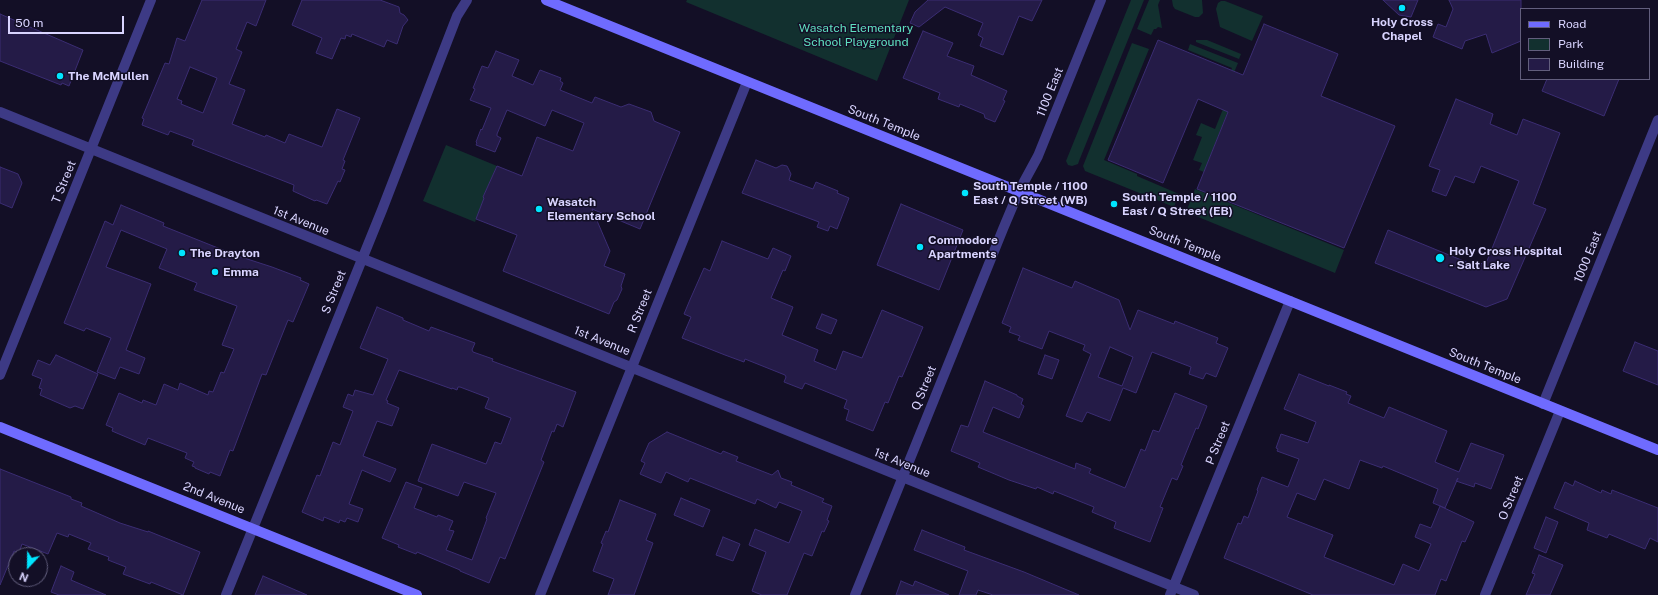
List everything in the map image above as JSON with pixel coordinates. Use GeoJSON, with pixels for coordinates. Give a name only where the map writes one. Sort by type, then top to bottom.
{"type":"FeatureCollection","features":[{"type":"Feature","properties":{"kind":"main road","name":"South Temple"},"geometry":{"type":"LineString","coordinates":[[546,0],[1658,450]]}},
{"type":"Feature","properties":{"kind":"main road","name":"2nd Avenue"},"geometry":{"type":"LineString","coordinates":[[0,427],[417,595]]}},
{"type":"Feature","properties":{"kind":"street","name":"T Street"},"geometry":{"type":"LineString","coordinates":[[0,375],[152,0]]}},
{"type":"Feature","properties":{"kind":"street","name":"S Street"},"geometry":{"type":"LineString","coordinates":[[226,595],[457,16],[467,0]]}},
{"type":"Feature","properties":{"kind":"street","name":"1100 East"},"geometry":{"type":"LineString","coordinates":[[1019,191],[1038,156],[1101,0]]}},
{"type":"Feature","properties":{"kind":"street","name":"R Street"},"geometry":{"type":"LineString","coordinates":[[540,595],[747,82]]}},
{"type":"Feature","properties":{"kind":"street","name":"1st Avenue"},"geometry":{"type":"LineString","coordinates":[[0,112],[902,477],[1171,591],[1194,595]]}},
{"type":"Feature","properties":{"kind":"street","name":"1000 East"},"geometry":{"type":"LineString","coordinates":[[1543,404],[1658,120]]}},
{"type":"Feature","properties":{"kind":"street","name":"Q Street"},"geometry":{"type":"LineString","coordinates":[[855,595],[1019,191]]}},
{"type":"Feature","properties":{"kind":"street","name":"P Street"},"geometry":{"type":"LineString","coordinates":[[1171,591],[1290,301]]}},
{"type":"Feature","properties":{"kind":"street","name":"O Street"},"geometry":{"type":"LineString","coordinates":[[1485,595],[1560,410]]}},
{"type":"Feature","properties":{"kind":"green space","name":"Wasatch Elementary School Playground"},"geometry":{"type":"Polygon","coordinates":[[[687,0],[909,0],[877,81],[686,2],[687,0]]]}},
{"type":"Feature","properties":{"kind":"green space"},"geometry":{"type":"Polygon","coordinates":[[[1131,0],[1144,0],[1078,164],[1072,166],[1068,165],[1066,161],[1131,0]]]}},
{"type":"Feature","properties":{"kind":"green space"},"geometry":{"type":"Polygon","coordinates":[[[1149,0],[1160,0],[1158,5],[1162,28],[1158,27],[1154,29],[1151,35],[1137,29],[1149,0]]]}},
{"type":"Feature","properties":{"kind":"green space"},"geometry":{"type":"Polygon","coordinates":[[[1172,0],[1202,0],[1203,13],[1199,17],[1195,17],[1175,9],[1172,0]]]}},
{"type":"Feature","properties":{"kind":"green space"},"geometry":{"type":"Polygon","coordinates":[[[1225,1],[1263,16],[1252,41],[1220,27],[1216,9],[1218,3],[1225,1]]]}},
{"type":"Feature","properties":{"kind":"green space"},"geometry":{"type":"Polygon","coordinates":[[[1196,40],[1207,40],[1241,54],[1239,59],[1196,42],[1196,40]]]}},
{"type":"Feature","properties":{"kind":"green space"},"geometry":{"type":"Polygon","coordinates":[[[1132,43],[1149,49],[1104,160],[1179,194],[1174,207],[1085,171],[1083,166],[1132,43]]]}},
{"type":"Feature","properties":{"kind":"green space"},"geometry":{"type":"Polygon","coordinates":[[[1190,44],[1238,63],[1220,106],[1217,105],[1232,68],[1188,50],[1190,44]]]}},
{"type":"Feature","properties":{"kind":"green space"},"geometry":{"type":"Polygon","coordinates":[[[1223,109],[1228,111],[1204,172],[1199,170],[1202,163],[1193,160],[1202,137],[1196,135],[1201,123],[1215,129],[1223,109]]]}},
{"type":"Feature","properties":{"kind":"green space"},"geometry":{"type":"Polygon","coordinates":[[[446,145],[497,166],[483,197],[484,198],[475,222],[423,201],[446,145]]]}},
{"type":"Feature","properties":{"kind":"green space"},"geometry":{"type":"Polygon","coordinates":[[[1195,189],[1344,250],[1335,273],[1186,212],[1195,189]]]}},
{"type":"Feature","properties":{"kind":"building"},"geometry":{"type":"Polygon","coordinates":[[[202,0],[266,0],[256,26],[247,22],[236,49],[242,52],[229,84],[245,90],[232,124],[285,143],[289,134],[322,147],[337,109],[360,118],[343,160],[345,161],[342,169],[345,170],[327,204],[316,200],[315,201],[293,191],[294,185],[192,145],[194,140],[170,131],[168,135],[142,125],[144,119],[142,118],[165,63],[169,64],[177,38],[185,41],[202,0]],[[190,67],[177,99],[182,101],[181,104],[203,113],[217,78],[190,67]]]}},
{"type":"Feature","properties":{"kind":"building"},"geometry":{"type":"Polygon","coordinates":[[[302,0],[380,0],[399,7],[400,13],[408,20],[403,26],[397,44],[387,40],[384,47],[352,34],[351,37],[346,35],[345,39],[341,38],[332,59],[316,53],[322,38],[292,25],[302,0]]]}},
{"type":"Feature","properties":{"kind":"building"},"geometry":{"type":"Polygon","coordinates":[[[928,0],[1042,0],[1032,21],[1019,16],[1003,55],[980,46],[983,38],[978,35],[983,23],[945,7],[919,27],[910,23],[915,12],[928,0]]]}},
{"type":"Feature","properties":{"kind":"building","name":"Holy Cross Chapel"},"geometry":{"type":"Polygon","coordinates":[[[1383,0],[1418,0],[1411,17],[1399,15],[1383,0]]]}},
{"type":"Feature","properties":{"kind":"building"},"geometry":{"type":"Polygon","coordinates":[[[1449,0],[1521,0],[1520,41],[1492,53],[1486,34],[1465,41],[1462,49],[1433,37],[1438,24],[1446,27],[1453,9],[1449,0]]]}},
{"type":"Feature","properties":{"kind":"building"},"geometry":{"type":"Polygon","coordinates":[[[0,14],[83,50],[69,86],[62,83],[61,85],[0,61],[0,14]]]}},
{"type":"Feature","properties":{"kind":"building"},"geometry":{"type":"Polygon","coordinates":[[[1264,24],[1338,54],[1321,96],[1395,126],[1344,248],[1197,189],[1228,112],[1198,99],[1163,183],[1108,160],[1158,40],[1243,75],[1264,24]]]}},
{"type":"Feature","properties":{"kind":"building"},"geometry":{"type":"Polygon","coordinates":[[[923,31],[953,43],[947,56],[974,66],[971,75],[1007,91],[1003,100],[1005,101],[995,122],[985,118],[984,114],[960,104],[959,107],[938,99],[940,93],[903,78],[923,31]]]}},
{"type":"Feature","properties":{"kind":"building","name":"Wasatch Elementary School"},"geometry":{"type":"Polygon","coordinates":[[[496,51],[519,60],[512,76],[533,85],[540,70],[561,78],[560,81],[563,83],[560,90],[592,103],[595,97],[621,107],[629,104],[651,112],[654,121],[680,132],[640,229],[592,209],[610,251],[604,266],[625,274],[621,286],[622,289],[609,314],[503,271],[517,235],[476,219],[484,198],[483,197],[497,166],[522,176],[537,137],[573,151],[584,123],[552,110],[545,126],[507,110],[497,134],[497,136],[501,138],[495,152],[476,145],[481,129],[482,130],[491,108],[470,100],[482,66],[488,68],[496,51]]]}},
{"type":"Feature","properties":{"kind":"building"},"geometry":{"type":"Polygon","coordinates":[[[1547,80],[1619,80],[1604,116],[1542,91],[1547,80]]]}},
{"type":"Feature","properties":{"kind":"building"},"geometry":{"type":"Polygon","coordinates":[[[1456,99],[1493,114],[1490,124],[1517,135],[1523,119],[1560,133],[1533,204],[1546,209],[1507,299],[1486,307],[1375,263],[1388,230],[1476,266],[1487,261],[1519,181],[1481,166],[1474,183],[1455,176],[1446,196],[1432,191],[1440,170],[1429,166],[1456,99]]]}},
{"type":"Feature","properties":{"kind":"building"},"geometry":{"type":"Polygon","coordinates":[[[756,160],[776,168],[782,165],[787,166],[791,174],[789,180],[813,189],[816,182],[838,191],[837,193],[849,198],[837,229],[830,226],[828,231],[817,227],[819,222],[742,193],[756,160]]]}},
{"type":"Feature","properties":{"kind":"building"},"geometry":{"type":"Polygon","coordinates":[[[0,167],[18,174],[22,183],[12,208],[0,203],[0,167]]]}},
{"type":"Feature","properties":{"kind":"building","name":"Commodore Apartments"},"geometry":{"type":"Polygon","coordinates":[[[901,204],[963,230],[939,290],[877,265],[901,204]]]}},
{"type":"Feature","properties":{"kind":"building"},"geometry":{"type":"Polygon","coordinates":[[[121,205],[164,223],[163,226],[238,256],[301,278],[300,280],[309,284],[293,322],[288,320],[266,375],[262,374],[233,451],[230,450],[220,476],[210,472],[209,474],[192,466],[194,462],[185,458],[187,453],[148,438],[145,445],[112,431],[113,428],[106,425],[119,393],[142,403],[143,400],[156,405],[164,384],[178,390],[180,383],[208,395],[209,391],[213,392],[221,372],[224,373],[234,349],[222,345],[237,306],[194,290],[197,283],[159,268],[167,249],[121,230],[106,267],[151,284],[126,350],[145,358],[139,374],[120,367],[115,379],[97,372],[111,338],[86,328],[84,331],[64,323],[105,221],[113,225],[121,205]]]}},
{"type":"Feature","properties":{"kind":"building"},"geometry":{"type":"Polygon","coordinates":[[[722,241],[768,259],[773,248],[791,256],[785,271],[783,270],[771,298],[793,307],[782,335],[818,350],[814,361],[836,370],[843,351],[862,358],[882,310],[923,327],[902,377],[899,376],[888,403],[885,402],[873,431],[846,420],[849,410],[844,408],[847,400],[805,383],[802,389],[784,382],[786,377],[785,375],[745,359],[744,362],[682,338],[691,317],[684,314],[704,268],[710,271],[722,241]]]}},
{"type":"Feature","properties":{"kind":"building"},"geometry":{"type":"Polygon","coordinates":[[[1023,268],[1072,288],[1075,281],[1119,300],[1130,330],[1138,310],[1174,324],[1175,321],[1218,338],[1216,343],[1228,348],[1216,377],[1206,373],[1203,379],[1189,374],[1191,367],[1152,352],[1136,393],[1123,388],[1110,421],[1087,412],[1082,422],[1066,416],[1091,354],[1083,350],[1085,345],[1049,331],[1042,349],[1018,340],[1020,336],[1009,332],[1011,327],[1002,323],[1023,268]],[[1110,347],[1098,377],[1122,386],[1133,357],[1110,347]]]}},
{"type":"Feature","properties":{"kind":"building"},"geometry":{"type":"Polygon","coordinates":[[[377,307],[429,331],[431,327],[475,343],[472,350],[473,352],[493,359],[492,361],[576,392],[563,427],[557,424],[554,432],[552,431],[541,460],[544,462],[505,559],[500,557],[489,583],[417,552],[416,554],[398,547],[399,545],[382,538],[406,482],[422,488],[414,508],[437,517],[438,515],[453,521],[449,530],[454,531],[446,550],[472,560],[496,493],[464,482],[458,496],[418,481],[432,444],[486,464],[495,442],[501,444],[511,418],[485,408],[489,398],[460,387],[458,387],[457,390],[452,389],[399,370],[386,400],[388,401],[387,403],[399,408],[392,426],[377,421],[363,456],[396,469],[390,482],[362,470],[349,504],[363,509],[358,522],[347,518],[345,522],[340,520],[339,523],[324,517],[323,521],[302,512],[317,475],[320,476],[333,442],[340,445],[353,411],[343,407],[348,394],[353,396],[355,390],[373,395],[388,359],[360,348],[377,307]]]}},
{"type":"Feature","properties":{"kind":"building"},"geometry":{"type":"Polygon","coordinates":[[[822,314],[837,320],[831,334],[816,328],[822,314]]]}},
{"type":"Feature","properties":{"kind":"building"},"geometry":{"type":"Polygon","coordinates":[[[1635,342],[1658,351],[1658,385],[1623,371],[1635,342]]]}},
{"type":"Feature","properties":{"kind":"building"},"geometry":{"type":"Polygon","coordinates":[[[56,355],[98,374],[83,409],[75,406],[70,408],[40,395],[42,389],[39,388],[42,379],[32,375],[38,360],[50,365],[56,355]]]}},
{"type":"Feature","properties":{"kind":"building"},"geometry":{"type":"Polygon","coordinates":[[[1045,355],[1059,360],[1052,379],[1038,374],[1045,355]]]}},
{"type":"Feature","properties":{"kind":"building"},"geometry":{"type":"Polygon","coordinates":[[[1299,374],[1347,392],[1346,394],[1351,396],[1348,403],[1384,418],[1389,407],[1447,431],[1435,462],[1459,472],[1471,443],[1504,455],[1491,489],[1475,483],[1474,487],[1457,481],[1445,508],[1433,503],[1438,489],[1383,466],[1382,468],[1360,460],[1349,489],[1324,479],[1315,500],[1297,493],[1287,517],[1333,535],[1324,557],[1394,585],[1403,564],[1419,571],[1431,544],[1415,537],[1420,524],[1431,528],[1440,506],[1474,522],[1465,542],[1462,541],[1446,581],[1441,579],[1435,595],[1313,595],[1224,558],[1238,523],[1241,524],[1244,516],[1248,518],[1262,477],[1288,487],[1299,459],[1277,451],[1278,449],[1276,448],[1281,434],[1308,443],[1316,422],[1284,409],[1299,374]]]}},
{"type":"Feature","properties":{"kind":"building"},"geometry":{"type":"Polygon","coordinates":[[[985,381],[1017,395],[1023,399],[1021,404],[1024,406],[1019,418],[993,407],[983,432],[1075,469],[1076,463],[1091,469],[1089,473],[1125,488],[1141,449],[1145,451],[1153,430],[1159,432],[1175,393],[1207,406],[1181,465],[1183,466],[1177,480],[1172,478],[1160,507],[1163,508],[1150,542],[1114,528],[1116,522],[1092,512],[1094,507],[1054,491],[1053,494],[1037,487],[1036,489],[1009,480],[978,467],[980,463],[951,451],[961,425],[968,427],[985,381]]]}},
{"type":"Feature","properties":{"kind":"building"},"geometry":{"type":"Polygon","coordinates":[[[667,432],[721,454],[723,451],[738,457],[736,461],[772,475],[778,470],[781,478],[792,482],[791,485],[824,499],[822,502],[832,506],[827,520],[829,521],[824,532],[822,531],[812,556],[804,553],[787,595],[762,595],[752,591],[766,552],[749,545],[755,529],[789,543],[802,511],[779,502],[776,508],[757,499],[755,504],[690,478],[688,482],[666,472],[661,483],[640,474],[645,463],[641,461],[649,443],[667,432]]]}},
{"type":"Feature","properties":{"kind":"building"},"geometry":{"type":"Polygon","coordinates":[[[0,469],[71,497],[71,499],[82,503],[81,506],[120,523],[148,531],[200,552],[183,595],[151,582],[150,584],[123,574],[126,567],[108,560],[109,557],[88,549],[91,543],[69,534],[68,537],[57,533],[48,554],[48,547],[30,547],[22,544],[21,547],[8,547],[8,566],[0,585],[0,469]]]}},
{"type":"Feature","properties":{"kind":"building"},"geometry":{"type":"Polygon","coordinates":[[[1575,481],[1601,493],[1602,490],[1611,494],[1612,490],[1658,508],[1658,542],[1650,538],[1645,549],[1609,534],[1607,538],[1587,530],[1589,523],[1554,508],[1565,482],[1573,486],[1575,481]]]}},
{"type":"Feature","properties":{"kind":"building"},"geometry":{"type":"Polygon","coordinates":[[[681,498],[710,510],[703,527],[674,515],[681,498]]]}},
{"type":"Feature","properties":{"kind":"building"},"geometry":{"type":"Polygon","coordinates":[[[620,500],[656,514],[646,540],[653,543],[634,595],[608,595],[614,579],[593,571],[603,544],[601,543],[606,531],[608,532],[620,500]]]}},
{"type":"Feature","properties":{"kind":"building"},"geometry":{"type":"Polygon","coordinates":[[[1546,517],[1558,522],[1546,553],[1534,548],[1546,517]]]}},
{"type":"Feature","properties":{"kind":"building"},"geometry":{"type":"Polygon","coordinates":[[[922,530],[965,547],[964,550],[1024,572],[1079,595],[993,595],[978,590],[976,595],[959,595],[968,571],[914,550],[922,530]]]}},
{"type":"Feature","properties":{"kind":"building"},"geometry":{"type":"Polygon","coordinates":[[[723,537],[740,544],[733,561],[716,555],[723,537]]]}},
{"type":"Feature","properties":{"kind":"building"},"geometry":{"type":"Polygon","coordinates":[[[1539,555],[1563,565],[1550,595],[1526,595],[1535,574],[1532,573],[1539,555]]]}},
{"type":"Feature","properties":{"kind":"building"},"geometry":{"type":"Polygon","coordinates":[[[61,566],[74,572],[71,580],[106,595],[59,595],[51,592],[61,566]]]}},
{"type":"Feature","properties":{"kind":"building"},"geometry":{"type":"Polygon","coordinates":[[[263,576],[307,595],[255,595],[263,576]]]}},
{"type":"Feature","properties":{"kind":"building"},"geometry":{"type":"Polygon","coordinates":[[[901,581],[913,586],[915,581],[949,595],[896,595],[901,581]]]}},
{"type":"Feature","properties":{"kind":"place","name":"Holy Cross Chapel"},"geometry":{"type":"Point","coordinates":[1402,8]}},
{"type":"Feature","properties":{"kind":"place","name":"The McMullen"},"geometry":{"type":"Point","coordinates":[60,76]}},
{"type":"Feature","properties":{"kind":"place","name":"South Temple / 1100 East / Q Street (WB)"},"geometry":{"type":"Point","coordinates":[965,193]}},
{"type":"Feature","properties":{"kind":"place","name":"South Temple / 1100 East / Q Street (EB)"},"geometry":{"type":"Point","coordinates":[1114,204]}},
{"type":"Feature","properties":{"kind":"place","name":"Wasatch Elementary School"},"geometry":{"type":"Point","coordinates":[539,209]}},
{"type":"Feature","properties":{"kind":"place","name":"Commodore Apartments"},"geometry":{"type":"Point","coordinates":[920,247]}},
{"type":"Feature","properties":{"kind":"place","name":"The Drayton"},"geometry":{"type":"Point","coordinates":[182,253]}},
{"type":"Feature","properties":{"kind":"place","name":"Holy Cross Hospital - Salt Lake"},"geometry":{"type":"Point","coordinates":[1440,258]}},
{"type":"Feature","properties":{"kind":"place","name":"Emma"},"geometry":{"type":"Point","coordinates":[215,272]}}]}
